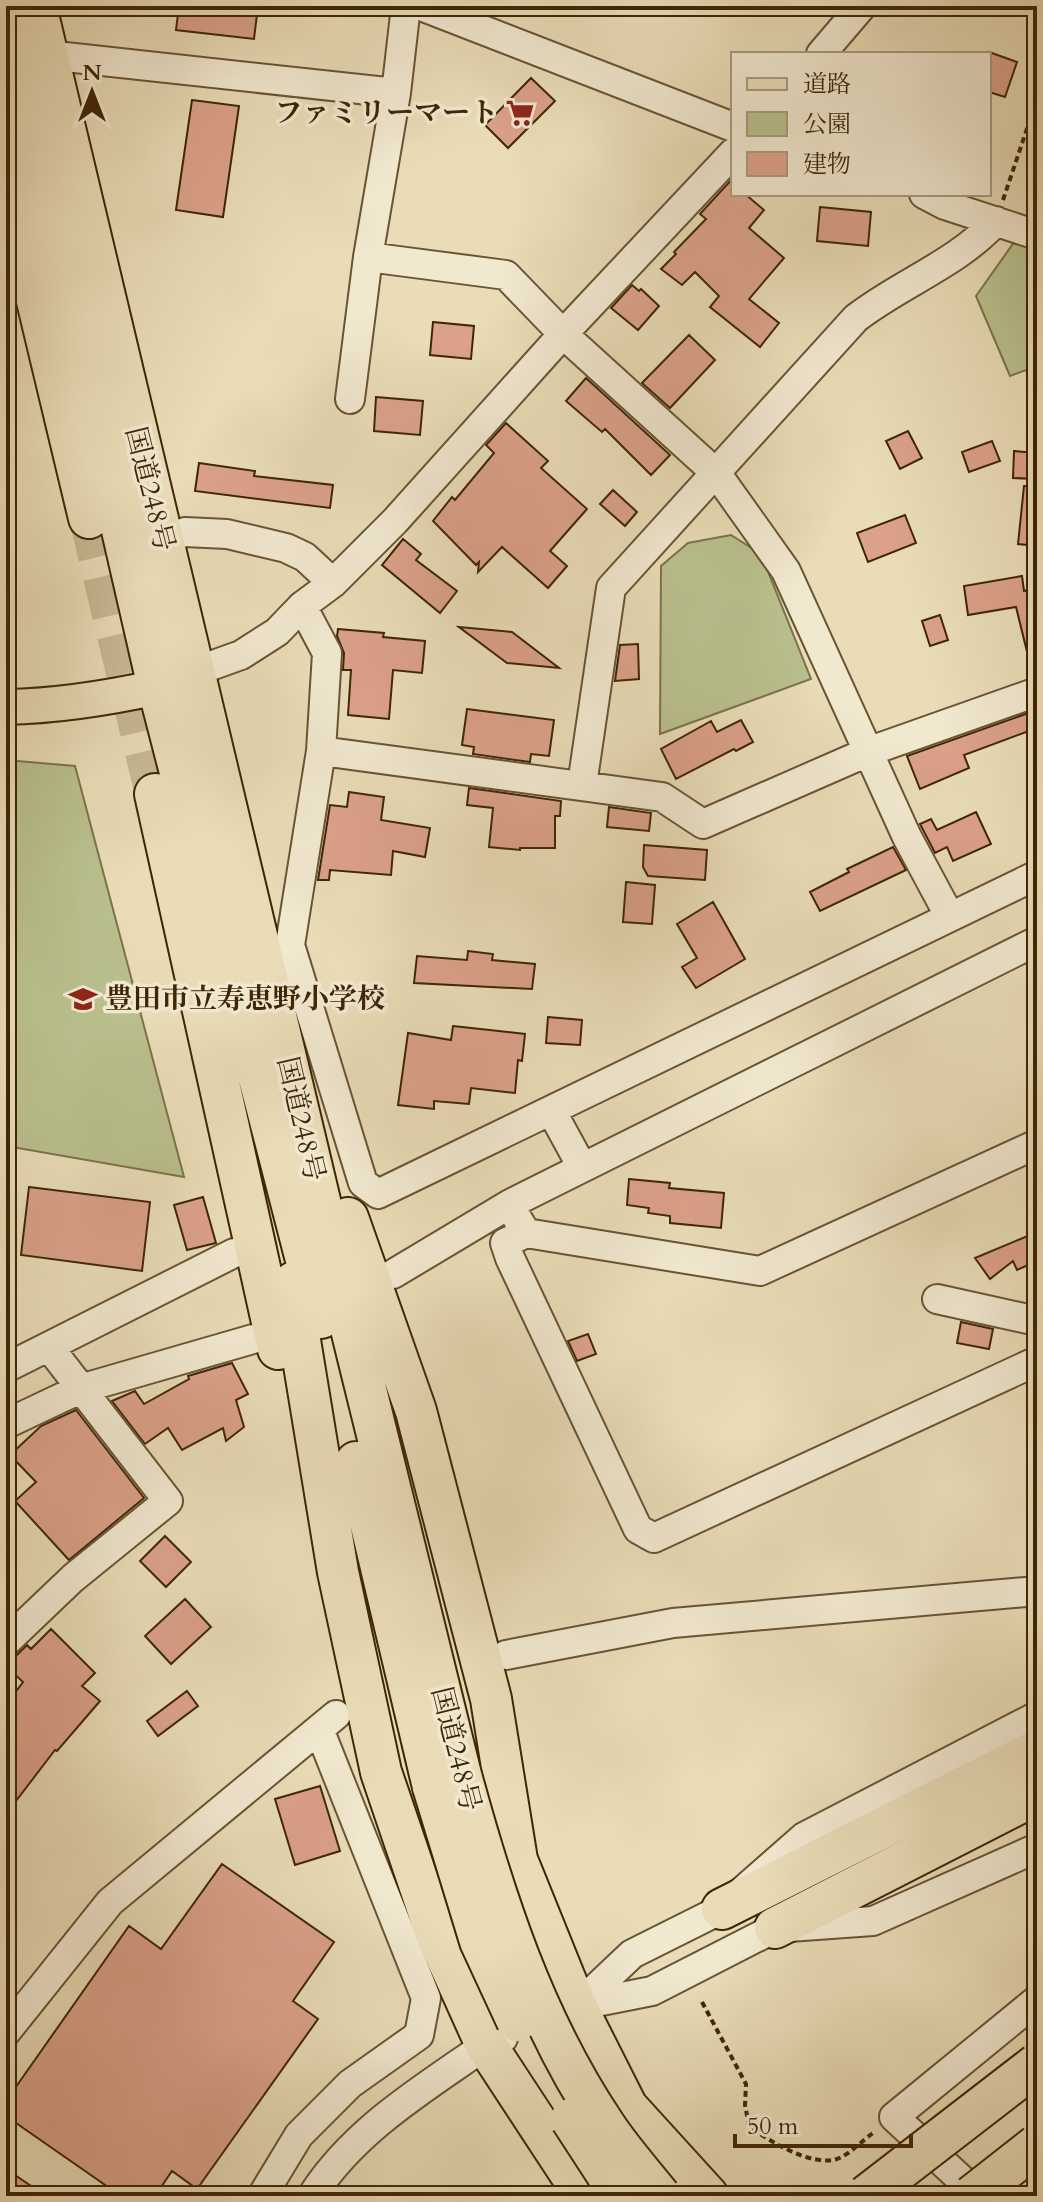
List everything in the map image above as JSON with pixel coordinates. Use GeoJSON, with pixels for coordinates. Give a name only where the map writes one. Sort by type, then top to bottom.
{"type":"FeatureCollection","features":[{"type":"Feature","properties":{"kind":"highway","name":"国道248号"},"geometry":{"type":"LineString","coordinates":[[36,6],[161,541],[275,945],[273,1001],[336,1220],[313,1276]]}},
{"type":"Feature","properties":{"kind":"highway","name":"国道248号"},"geometry":{"type":"LineString","coordinates":[[6,24],[158,687],[282,1171],[313,1276],[447,1781],[480,1941],[540,2069],[621,2196]]}},
{"type":"Feature","properties":{"kind":"highway"},"geometry":{"type":"LineString","coordinates":[[6,151],[28,263],[89,518]]}},
{"type":"Feature","properties":{"kind":"highway"},"geometry":{"type":"LineString","coordinates":[[155,794],[245,1254],[313,1276],[416,1411],[491,1699],[517,1860],[576,2006],[627,2107],[708,2196]]}},
{"type":"Feature","properties":{"kind":"highway"},"geometry":{"type":"LineString","coordinates":[[313,1276],[319,1534],[338,1572],[381,1772],[436,1934],[486,2045],[585,2196]]}},
{"type":"Feature","properties":{"kind":"highway"},"geometry":{"type":"LineString","coordinates":[[722,1909],[1037,1750]]}},
{"type":"Feature","properties":{"kind":"highway","name":"国道248号"},"geometry":{"type":"LineString","coordinates":[[447,1781],[479,1841],[517,1953],[556,2042],[604,2124],[660,2196]]}},
{"type":"Feature","properties":{"kind":"highway"},"geometry":{"type":"LineString","coordinates":[[775,1928],[1037,1794]]}},
{"type":"Feature","properties":{"kind":"highway"},"geometry":{"type":"LineString","coordinates":[[866,2196],[1037,2064]]}},
{"type":"Feature","properties":{"kind":"highway"},"geometry":{"type":"LineString","coordinates":[[972,2196],[1037,2145]]}},
{"type":"Feature","properties":{"kind":"main road"},"geometry":{"type":"LineString","coordinates":[[6,707],[46,706],[109,698],[158,687]]}},
{"type":"Feature","properties":{"kind":"street"},"geometry":{"type":"LineString","coordinates":[[350,399],[406,6]]}},
{"type":"Feature","properties":{"kind":"street"},"geometry":{"type":"LineString","coordinates":[[421,6],[731,126]]}},
{"type":"Feature","properties":{"kind":"street"},"geometry":{"type":"LineString","coordinates":[[823,52],[862,6]]}},
{"type":"Feature","properties":{"kind":"street"},"geometry":{"type":"LineString","coordinates":[[47,55],[396,93]]}},
{"type":"Feature","properties":{"kind":"street"},"geometry":{"type":"LineString","coordinates":[[158,687],[195,670],[241,655],[277,632],[302,606],[333,583],[395,521],[563,334],[731,155]]}},
{"type":"Feature","properties":{"kind":"street"},"geometry":{"type":"LineString","coordinates":[[928,196],[945,205],[1037,235]]}},
{"type":"Feature","properties":{"kind":"street"},"geometry":{"type":"LineString","coordinates":[[582,785],[611,588],[856,318],[972,246],[996,221]]}},
{"type":"Feature","properties":{"kind":"street"},"geometry":{"type":"LineString","coordinates":[[368,257],[506,275],[563,334],[717,474],[786,571],[907,837],[950,917]]}},
{"type":"Feature","properties":{"kind":"street"},"geometry":{"type":"LineString","coordinates":[[161,541],[185,532],[227,534],[286,548],[305,557],[333,583]]}},
{"type":"Feature","properties":{"kind":"street"},"geometry":{"type":"LineString","coordinates":[[302,606],[327,653],[321,751],[275,945],[363,1183],[378,1194],[1037,875]]}},
{"type":"Feature","properties":{"kind":"street"},"geometry":{"type":"LineString","coordinates":[[321,751],[662,797],[703,824],[870,751],[1037,692]]}},
{"type":"Feature","properties":{"kind":"street"},"geometry":{"type":"LineString","coordinates":[[393,1274],[510,1204],[1037,941]]}},
{"type":"Feature","properties":{"kind":"street"},"geometry":{"type":"LineString","coordinates":[[552,1112],[582,1167]]}},
{"type":"Feature","properties":{"kind":"street"},"geometry":{"type":"LineString","coordinates":[[1037,1144],[760,1271],[526,1233],[505,1243],[638,1529],[654,1538],[1037,1361]]}},
{"type":"Feature","properties":{"kind":"street"},"geometry":{"type":"LineString","coordinates":[[510,1204],[526,1233]]}},
{"type":"Feature","properties":{"kind":"street"},"geometry":{"type":"LineString","coordinates":[[6,1368],[245,1254]]}},
{"type":"Feature","properties":{"kind":"street"},"geometry":{"type":"LineString","coordinates":[[937,1299],[1037,1321]]}},
{"type":"Feature","properties":{"kind":"street"},"geometry":{"type":"LineString","coordinates":[[6,1424],[80,1389],[253,1339]]}},
{"type":"Feature","properties":{"kind":"street"},"geometry":{"type":"LineString","coordinates":[[6,1642],[73,1578],[168,1501],[49,1347]]}},
{"type":"Feature","properties":{"kind":"street"},"geometry":{"type":"LineString","coordinates":[[506,1655],[673,1623],[1037,1591]]}},
{"type":"Feature","properties":{"kind":"street"},"geometry":{"type":"LineString","coordinates":[[576,2006],[632,1954],[722,1909],[804,1837],[1037,1716]]}},
{"type":"Feature","properties":{"kind":"street"},"geometry":{"type":"LineString","coordinates":[[6,2032],[110,1902],[328,1722],[426,1998],[419,2035],[350,2084],[299,2135],[262,2196]]}},
{"type":"Feature","properties":{"kind":"street"},"geometry":{"type":"LineString","coordinates":[[312,2196],[328,2171],[379,2121],[486,2045],[576,2006],[652,1991],[775,1928],[873,1921],[1037,1848]]}},
{"type":"Feature","properties":{"kind":"street"},"geometry":{"type":"LineString","coordinates":[[979,2196],[894,2117],[1037,2000]]}},
{"type":"Feature","properties":{"kind":"path"},"geometry":{"type":"LineString","coordinates":[[996,221],[1037,99]]}},
{"type":"Feature","properties":{"kind":"path"},"geometry":{"type":"LineString","coordinates":[[702,2002],[746,2084],[745,2105],[749,2126],[771,2142],[816,2159],[838,2159],[894,2117]]}},
{"type":"Feature","properties":{"kind":"green space"},"geometry":{"type":"Polygon","coordinates":[[[1017,238],[1037,243],[1037,366],[1010,376],[976,296],[1017,238]]]}},
{"type":"Feature","properties":{"kind":"green space"},"geometry":{"type":"Polygon","coordinates":[[[731,535],[761,554],[811,679],[660,734],[661,566],[688,543],[731,535]]]}},
{"type":"Feature","properties":{"kind":"green space"},"geometry":{"type":"Polygon","coordinates":[[[6,760],[75,766],[184,1177],[6,1146],[6,760]]]}},
{"type":"Feature","properties":{"kind":"building"},"geometry":{"type":"Polygon","coordinates":[[[179,6],[258,6],[254,39],[176,30],[179,6]]]}},
{"type":"Feature","properties":{"kind":"building"},"geometry":{"type":"Polygon","coordinates":[[[991,53],[1017,62],[1005,97],[991,93],[991,53]]]}},
{"type":"Feature","properties":{"kind":"building","name":"ファミリーマート"},"geometry":{"type":"Polygon","coordinates":[[[531,78],[555,101],[508,148],[485,125],[531,78]]]}},
{"type":"Feature","properties":{"kind":"building"},"geometry":{"type":"Polygon","coordinates":[[[192,100],[239,106],[223,217],[176,210],[192,100]]]}},
{"type":"Feature","properties":{"kind":"building"},"geometry":{"type":"Polygon","coordinates":[[[731,180],[731,196],[747,196],[764,210],[749,228],[784,258],[749,299],[779,323],[760,347],[710,307],[719,296],[695,272],[682,285],[661,269],[706,219],[700,214],[731,180]]]}},
{"type":"Feature","properties":{"kind":"building"},"geometry":{"type":"Polygon","coordinates":[[[820,207],[871,212],[868,246],[817,241],[820,207]]]}},
{"type":"Feature","properties":{"kind":"building"},"geometry":{"type":"Polygon","coordinates":[[[632,285],[659,306],[638,330],[611,308],[632,285]]]}},
{"type":"Feature","properties":{"kind":"building"},"geometry":{"type":"Polygon","coordinates":[[[433,322],[474,326],[471,359],[430,355],[433,322]]]}},
{"type":"Feature","properties":{"kind":"building"},"geometry":{"type":"Polygon","coordinates":[[[689,335],[715,360],[670,408],[642,383],[689,335]]]}},
{"type":"Feature","properties":{"kind":"building"},"geometry":{"type":"Polygon","coordinates":[[[586,378],[670,455],[651,475],[605,429],[602,432],[566,401],[586,378]]]}},
{"type":"Feature","properties":{"kind":"building"},"geometry":{"type":"Polygon","coordinates":[[[376,397],[423,401],[420,435],[374,431],[376,397]]]}},
{"type":"Feature","properties":{"kind":"building"},"geometry":{"type":"Polygon","coordinates":[[[506,423],[548,461],[541,468],[587,509],[550,551],[567,566],[548,588],[502,547],[478,572],[479,562],[476,565],[433,521],[494,453],[486,445],[506,423]]]}},
{"type":"Feature","properties":{"kind":"building"},"geometry":{"type":"Polygon","coordinates":[[[908,431],[922,458],[900,469],[886,441],[908,431]]]}},
{"type":"Feature","properties":{"kind":"building"},"geometry":{"type":"Polygon","coordinates":[[[992,441],[1000,461],[969,472],[962,452],[992,441]]]}},
{"type":"Feature","properties":{"kind":"building"},"geometry":{"type":"Polygon","coordinates":[[[1014,451],[1037,453],[1037,479],[1013,478],[1014,451]]]}},
{"type":"Feature","properties":{"kind":"building"},"geometry":{"type":"Polygon","coordinates":[[[199,463],[255,471],[254,476],[333,485],[330,508],[195,491],[199,463]]]}},
{"type":"Feature","properties":{"kind":"building"},"geometry":{"type":"Polygon","coordinates":[[[1024,486],[1037,486],[1037,546],[1018,544],[1024,486]]]}},
{"type":"Feature","properties":{"kind":"building"},"geometry":{"type":"Polygon","coordinates":[[[613,490],[637,512],[625,526],[600,504],[613,490]]]}},
{"type":"Feature","properties":{"kind":"building"},"geometry":{"type":"Polygon","coordinates":[[[905,515],[916,543],[868,562],[857,533],[905,515]]]}},
{"type":"Feature","properties":{"kind":"building"},"geometry":{"type":"Polygon","coordinates":[[[403,539],[421,554],[416,560],[457,591],[440,613],[382,565],[403,539]]]}},
{"type":"Feature","properties":{"kind":"building"},"geometry":{"type":"Polygon","coordinates":[[[1022,576],[1024,591],[1037,588],[1037,663],[1030,664],[1016,607],[968,615],[964,586],[1022,576]]]}},
{"type":"Feature","properties":{"kind":"building"},"geometry":{"type":"Polygon","coordinates":[[[940,615],[948,640],[930,646],[922,621],[940,615]]]}},
{"type":"Feature","properties":{"kind":"building"},"geometry":{"type":"Polygon","coordinates":[[[459,627],[512,632],[559,668],[507,663],[459,627]]]}},
{"type":"Feature","properties":{"kind":"building"},"geometry":{"type":"Polygon","coordinates":[[[338,629],[425,641],[422,673],[393,670],[389,719],[348,715],[351,670],[343,670],[344,653],[337,636],[338,629]]]}},
{"type":"Feature","properties":{"kind":"building"},"geometry":{"type":"Polygon","coordinates":[[[638,644],[639,679],[615,681],[620,645],[638,644]]]}},
{"type":"Feature","properties":{"kind":"building"},"geometry":{"type":"Polygon","coordinates":[[[467,709],[554,720],[549,756],[531,754],[530,762],[473,754],[474,747],[462,745],[467,709]]]}},
{"type":"Feature","properties":{"kind":"building"},"geometry":{"type":"Polygon","coordinates":[[[1037,710],[1037,728],[964,755],[969,768],[920,789],[907,756],[1037,710]]]}},
{"type":"Feature","properties":{"kind":"building"},"geometry":{"type":"Polygon","coordinates":[[[741,720],[753,742],[676,779],[661,749],[711,721],[717,732],[741,720]]]}},
{"type":"Feature","properties":{"kind":"building"},"geometry":{"type":"Polygon","coordinates":[[[469,788],[561,801],[560,816],[555,816],[555,848],[520,850],[489,847],[493,808],[467,805],[469,788]]]}},
{"type":"Feature","properties":{"kind":"building"},"geometry":{"type":"Polygon","coordinates":[[[349,792],[384,797],[381,820],[430,828],[425,857],[393,851],[391,875],[330,870],[329,880],[318,880],[330,805],[347,807],[349,792]]]}},
{"type":"Feature","properties":{"kind":"building"},"geometry":{"type":"Polygon","coordinates":[[[609,807],[651,813],[649,831],[607,827],[609,807]]]}},
{"type":"Feature","properties":{"kind":"building"},"geometry":{"type":"Polygon","coordinates":[[[976,812],[991,844],[953,861],[947,847],[935,853],[920,824],[931,819],[937,830],[976,812]]]}},
{"type":"Feature","properties":{"kind":"building"},"geometry":{"type":"Polygon","coordinates":[[[644,845],[707,850],[705,880],[648,876],[643,867],[644,845]]]}},
{"type":"Feature","properties":{"kind":"building"},"geometry":{"type":"Polygon","coordinates":[[[893,847],[906,870],[820,911],[810,892],[849,872],[847,869],[893,847]]]}},
{"type":"Feature","properties":{"kind":"building"},"geometry":{"type":"Polygon","coordinates":[[[626,882],[655,885],[652,924],[623,922],[626,882]]]}},
{"type":"Feature","properties":{"kind":"building"},"geometry":{"type":"Polygon","coordinates":[[[713,902],[745,959],[696,988],[682,967],[697,958],[677,924],[713,902]]]}},
{"type":"Feature","properties":{"kind":"building"},"geometry":{"type":"Polygon","coordinates":[[[468,951],[493,954],[492,960],[535,964],[532,989],[414,983],[417,956],[467,960],[468,951]]]}},
{"type":"Feature","properties":{"kind":"building"},"geometry":{"type":"Polygon","coordinates":[[[548,1017],[582,1020],[580,1045],[546,1043],[548,1017]]]}},
{"type":"Feature","properties":{"kind":"building"},"geometry":{"type":"Polygon","coordinates":[[[453,1026],[525,1034],[522,1061],[518,1060],[515,1093],[471,1088],[469,1104],[434,1101],[434,1109],[398,1105],[408,1033],[451,1040],[453,1026]]]}},
{"type":"Feature","properties":{"kind":"building"},"geometry":{"type":"Polygon","coordinates":[[[629,1179],[670,1183],[669,1188],[724,1193],[721,1228],[670,1223],[670,1216],[648,1213],[649,1208],[627,1205],[629,1179]]]}},
{"type":"Feature","properties":{"kind":"building"},"geometry":{"type":"Polygon","coordinates":[[[29,1187],[150,1202],[142,1271],[21,1255],[29,1187]]]}},
{"type":"Feature","properties":{"kind":"building"},"geometry":{"type":"Polygon","coordinates":[[[203,1197],[216,1243],[187,1250],[174,1205],[203,1197]]]}},
{"type":"Feature","properties":{"kind":"building"},"geometry":{"type":"Polygon","coordinates":[[[1037,1232],[1037,1261],[1017,1270],[1013,1261],[990,1279],[975,1258],[1037,1232]]]}},
{"type":"Feature","properties":{"kind":"building"},"geometry":{"type":"Polygon","coordinates":[[[961,1322],[993,1329],[989,1349],[957,1343],[961,1322]]]}},
{"type":"Feature","properties":{"kind":"building"},"geometry":{"type":"Polygon","coordinates":[[[588,1334],[596,1354],[577,1361],[568,1341],[588,1334]]]}},
{"type":"Feature","properties":{"kind":"building"},"geometry":{"type":"Polygon","coordinates":[[[232,1363],[248,1394],[236,1400],[244,1427],[226,1441],[223,1428],[182,1450],[168,1428],[145,1444],[112,1401],[135,1391],[144,1404],[189,1379],[188,1376],[232,1363]]]}},
{"type":"Feature","properties":{"kind":"building"},"geometry":{"type":"Polygon","coordinates":[[[76,1410],[144,1498],[69,1560],[15,1501],[36,1482],[10,1455],[41,1426],[76,1410]]]}},
{"type":"Feature","properties":{"kind":"building"},"geometry":{"type":"Polygon","coordinates":[[[165,1536],[191,1562],[166,1587],[140,1561],[165,1536]]]}},
{"type":"Feature","properties":{"kind":"building"},"geometry":{"type":"Polygon","coordinates":[[[185,1599],[211,1627],[171,1664],[145,1636],[185,1599]]]}},
{"type":"Feature","properties":{"kind":"building"},"geometry":{"type":"Polygon","coordinates":[[[51,1629],[95,1673],[82,1686],[100,1701],[55,1750],[6,1814],[6,1705],[23,1682],[6,1666],[6,1659],[17,1655],[27,1645],[31,1649],[51,1629]]]}},
{"type":"Feature","properties":{"kind":"building"},"geometry":{"type":"Polygon","coordinates":[[[187,1691],[198,1706],[158,1736],[147,1721],[187,1691]]]}},
{"type":"Feature","properties":{"kind":"building"},"geometry":{"type":"Polygon","coordinates":[[[320,1786],[340,1851],[295,1865],[275,1799],[320,1786]]]}},
{"type":"Feature","properties":{"kind":"building"},"geometry":{"type":"Polygon","coordinates":[[[222,1864],[334,1942],[293,2001],[318,2019],[197,2189],[172,2171],[155,2196],[121,2196],[6,2116],[6,2101],[129,1926],[161,1949],[222,1864]]]}},
{"type":"Feature","properties":{"kind":"building"},"geometry":{"type":"Polygon","coordinates":[[[6,2169],[46,2196],[6,2196],[6,2169]]]}},
{"type":"Feature","properties":{"kind":"tunnel"},"geometry":{"type":"LineString","coordinates":[[89,518],[155,794]]}},
{"type":"Feature","properties":{"kind":"tunnel"},"geometry":{"type":"LineString","coordinates":[[352,1710],[497,1658]]}},
{"type":"Feature","properties":{"kind":"place","name":"ファミリーマート"},"geometry":{"type":"Point","coordinates":[520,113]}},
{"type":"Feature","properties":{"kind":"place","name":"豊田市立寿恵野小学校"},"geometry":{"type":"Point","coordinates":[83,999]}}]}
